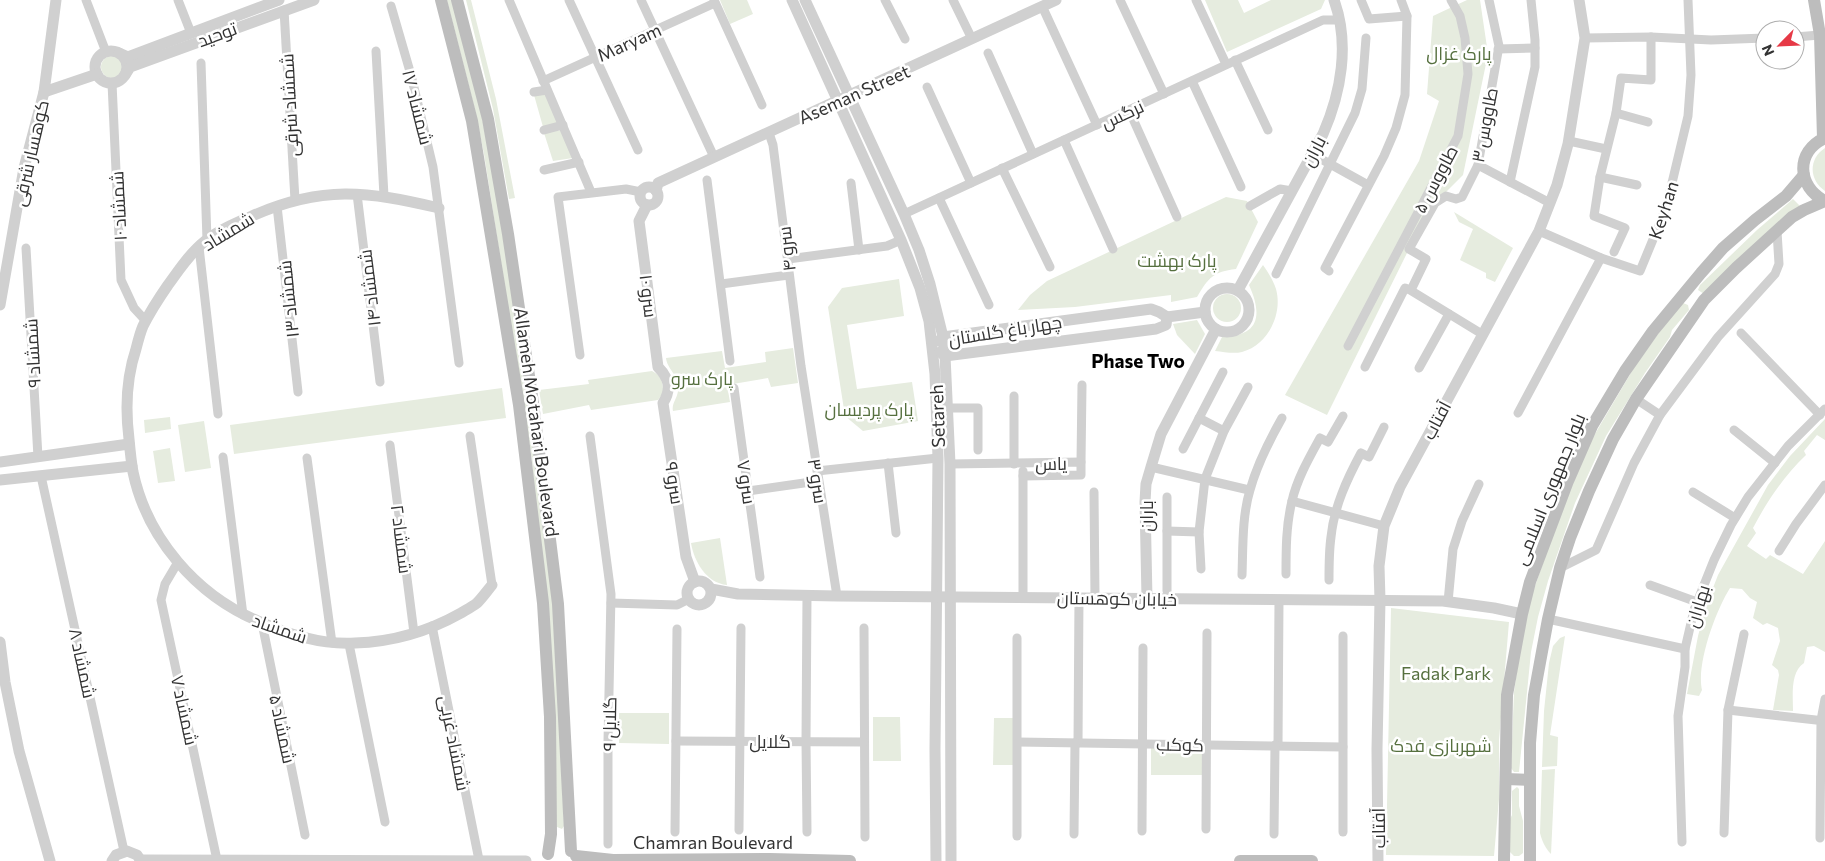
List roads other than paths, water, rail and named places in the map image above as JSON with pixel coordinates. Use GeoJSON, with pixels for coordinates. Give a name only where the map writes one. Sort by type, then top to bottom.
{"type":"FeatureCollection","features":[{"type":"Feature","properties":{"kind":"main road","name":"Allameh Motahari Boulevard"},"geometry":{"type":"LineString","coordinates":[[442,0],[472,121],[519,405],[543,603],[550,717],[547,804],[551,834],[546,857]]}},
{"type":"Feature","properties":{"kind":"main road","name":"Allameh Motahari Boulevard"},"geometry":{"type":"LineString","coordinates":[[457,0],[488,119],[508,234],[533,404],[558,604],[575,856]]}},
{"type":"Feature","properties":{"kind":"main road"},"geometry":{"type":"LineString","coordinates":[[1530,861],[1530,743],[1534,695],[1548,619],[1560,568],[1589,491],[1613,439],[1636,399],[1704,300],[1792,217],[1825,201],[1812,191],[1804,176],[1803,166],[1810,149],[1824,138],[1820,35],[1814,0]]}},
{"type":"Feature","properties":{"kind":"main road","name":"بلوار جمهوری اسلامی"},"geometry":{"type":"LineString","coordinates":[[1504,861],[1507,696],[1522,614],[1530,582],[1590,429],[1625,371],[1653,331],[1701,273],[1736,237],[1786,196],[1804,176]]}},
{"type":"Feature","properties":{"kind":"main road"},"geometry":{"type":"LineString","coordinates":[[1506,779],[1530,780]]}},
{"type":"Feature","properties":{"kind":"main road","name":"Chamran Boulevard"},"geometry":{"type":"LineString","coordinates":[[546,857],[554,849],[563,848],[575,856],[611,860],[770,858],[850,861]]}},
{"type":"Feature","properties":{"kind":"main road"},"geometry":{"type":"LineString","coordinates":[[1240,861],[1312,861]]}},
{"type":"Feature","properties":{"kind":"street","name":"کوهسار شرقی"},"geometry":{"type":"LineString","coordinates":[[0,305],[24,168],[44,92],[56,0]]}},
{"type":"Feature","properties":{"kind":"street"},"geometry":{"type":"LineString","coordinates":[[86,0],[106,52]]}},
{"type":"Feature","properties":{"kind":"street"},"geometry":{"type":"LineString","coordinates":[[178,0],[191,33]]}},
{"type":"Feature","properties":{"kind":"street","name":"توحید"},"geometry":{"type":"LineString","coordinates":[[119,53],[128,56],[281,3],[314,0]]}},
{"type":"Feature","properties":{"kind":"street"},"geometry":{"type":"LineString","coordinates":[[509,0],[592,192]]}},
{"type":"Feature","properties":{"kind":"street"},"geometry":{"type":"LineString","coordinates":[[569,0],[638,150]]}},
{"type":"Feature","properties":{"kind":"street"},"geometry":{"type":"LineString","coordinates":[[641,0],[714,157]]}},
{"type":"Feature","properties":{"kind":"street","name":"Setareh"},"geometry":{"type":"LineString","coordinates":[[792,0],[901,240],[920,288],[929,321],[936,374],[938,458],[934,748],[936,861]]}},
{"type":"Feature","properties":{"kind":"street","name":"Setareh"},"geometry":{"type":"LineString","coordinates":[[805,0],[920,250],[943,337],[950,464],[951,861]]}},
{"type":"Feature","properties":{"kind":"street"},"geometry":{"type":"LineString","coordinates":[[885,0],[905,39]]}},
{"type":"Feature","properties":{"kind":"street"},"geometry":{"type":"LineString","coordinates":[[953,0],[972,39]]}},
{"type":"Feature","properties":{"kind":"street","name":"Aseman Street"},"geometry":{"type":"LineString","coordinates":[[656,192],[658,183],[1056,0]]}},
{"type":"Feature","properties":{"kind":"street"},"geometry":{"type":"LineString","coordinates":[[1120,0],[1164,94]]}},
{"type":"Feature","properties":{"kind":"street"},"geometry":{"type":"LineString","coordinates":[[1196,0],[1226,64]]}},
{"type":"Feature","properties":{"kind":"street","name":"باران"},"geometry":{"type":"LineString","coordinates":[[1238,290],[1312,154],[1333,111],[1342,62],[1340,20],[1334,0]]}},
{"type":"Feature","properties":{"kind":"street"},"geometry":{"type":"LineString","coordinates":[[1361,0],[1369,19],[1406,16]]}},
{"type":"Feature","properties":{"kind":"street"},"geometry":{"type":"LineString","coordinates":[[1329,270],[1325,268],[1384,156],[1396,128],[1405,95],[1406,16],[1401,0]]}},
{"type":"Feature","properties":{"kind":"street","name":"طاووس ۵"},"geometry":{"type":"LineString","coordinates":[[1348,346],[1458,136],[1468,74],[1465,38],[1460,16],[1451,0]]}},
{"type":"Feature","properties":{"kind":"street","name":"طاووس ۳"},"geometry":{"type":"LineString","coordinates":[[1365,367],[1405,288],[1411,290],[1426,259],[1409,249],[1435,203],[1446,196],[1456,199],[1462,197],[1478,165],[1498,49],[1490,0]]}},
{"type":"Feature","properties":{"kind":"street"},"geometry":{"type":"LineString","coordinates":[[1510,182],[1535,67],[1531,0]]}},
{"type":"Feature","properties":{"kind":"street","name":"آفتاب"},"geometry":{"type":"LineString","coordinates":[[1378,861],[1377,749],[1380,566],[1384,526],[1400,487],[1539,231],[1557,185],[1568,141],[1586,38],[1579,0]]}},
{"type":"Feature","properties":{"kind":"street","name":"Keyhan"},"geometry":{"type":"LineString","coordinates":[[1539,231],[1601,258],[1640,271],[1666,208],[1686,125],[1691,75],[1688,0]]}},
{"type":"Feature","properties":{"kind":"street"},"geometry":{"type":"LineString","coordinates":[[714,1],[762,105]]}},
{"type":"Feature","properties":{"kind":"street","name":"Maryam"},"geometry":{"type":"LineString","coordinates":[[534,92],[596,57],[714,1]]}},
{"type":"Feature","properties":{"kind":"street","name":"توحید"},"geometry":{"type":"LineString","coordinates":[[125,75],[130,67],[281,3]]}},
{"type":"Feature","properties":{"kind":"street","name":"شمشاد شرقی"},"geometry":{"type":"LineString","coordinates":[[281,3],[295,200]]}},
{"type":"Feature","properties":{"kind":"street","name":"شمشاد ۱۷"},"geometry":{"type":"LineString","coordinates":[[391,6],[411,75],[433,167],[459,363]]}},
{"type":"Feature","properties":{"kind":"street"},"geometry":{"type":"LineString","coordinates":[[1042,6],[1097,125]]}},
{"type":"Feature","properties":{"kind":"street","name":"نرگس"},"geometry":{"type":"LineString","coordinates":[[904,214],[1323,20],[1340,20]]}},
{"type":"Feature","properties":{"kind":"street"},"geometry":{"type":"LineString","coordinates":[[1805,36],[1820,35]]}},
{"type":"Feature","properties":{"kind":"street"},"geometry":{"type":"LineString","coordinates":[[1614,252],[1625,228],[1594,216],[1600,177],[1616,113],[1621,78],[1651,80],[1651,37]]}},
{"type":"Feature","properties":{"kind":"street"},"geometry":{"type":"LineString","coordinates":[[1276,274],[1355,113],[1362,89],[1366,38]]}},
{"type":"Feature","properties":{"kind":"street"},"geometry":{"type":"LineString","coordinates":[[1586,38],[1755,38]]}},
{"type":"Feature","properties":{"kind":"street"},"geometry":{"type":"LineString","coordinates":[[1498,49],[1535,48]]}},
{"type":"Feature","properties":{"kind":"street"},"geometry":{"type":"LineString","coordinates":[[376,51],[384,196]]}},
{"type":"Feature","properties":{"kind":"street"},"geometry":{"type":"LineString","coordinates":[[106,52],[119,53],[123,56],[127,65],[125,75],[117,82],[112,83],[103,80],[97,74],[97,61],[106,52]]}},
{"type":"Feature","properties":{"kind":"street"},"geometry":{"type":"LineString","coordinates":[[988,53],[1033,154]]}},
{"type":"Feature","properties":{"kind":"street"},"geometry":{"type":"LineString","coordinates":[[1235,60],[1268,130]]}},
{"type":"Feature","properties":{"kind":"street"},"geometry":{"type":"LineString","coordinates":[[201,63],[203,243],[218,414]]}},
{"type":"Feature","properties":{"kind":"street"},"geometry":{"type":"LineString","coordinates":[[44,92],[97,74]]}},
{"type":"Feature","properties":{"kind":"street"},"geometry":{"type":"LineString","coordinates":[[1192,80],[1241,187]]}},
{"type":"Feature","properties":{"kind":"street","name":"شمشاد ۱۰"},"geometry":{"type":"LineString","coordinates":[[112,83],[121,280],[134,308],[146,321]]}},
{"type":"Feature","properties":{"kind":"street"},"geometry":{"type":"LineString","coordinates":[[928,87],[971,183]]}},
{"type":"Feature","properties":{"kind":"street"},"geometry":{"type":"LineString","coordinates":[[1129,110],[1177,217]]}},
{"type":"Feature","properties":{"kind":"street"},"geometry":{"type":"LineString","coordinates":[[1616,113],[1648,122]]}},
{"type":"Feature","properties":{"kind":"street"},"geometry":{"type":"LineString","coordinates":[[544,130],[563,126]]}},
{"type":"Feature","properties":{"kind":"street","name":"سرو ۴"},"geometry":{"type":"LineString","coordinates":[[769,133],[773,145],[801,366]]}},
{"type":"Feature","properties":{"kind":"street"},"geometry":{"type":"LineString","coordinates":[[1064,140],[1113,249]]}},
{"type":"Feature","properties":{"kind":"street"},"geometry":{"type":"LineString","coordinates":[[1568,141],[1606,149]]}},
{"type":"Feature","properties":{"kind":"street"},"geometry":{"type":"LineString","coordinates":[[1312,154],[1368,185]]}},
{"type":"Feature","properties":{"kind":"street"},"geometry":{"type":"LineString","coordinates":[[544,170],[578,162]]}},
{"type":"Feature","properties":{"kind":"street"},"geometry":{"type":"LineString","coordinates":[[1478,165],[1550,203]]}},
{"type":"Feature","properties":{"kind":"street"},"geometry":{"type":"LineString","coordinates":[[1002,168],[1050,267]]}},
{"type":"Feature","properties":{"kind":"street"},"geometry":{"type":"LineString","coordinates":[[1600,177],[1637,185]]}},
{"type":"Feature","properties":{"kind":"street"},"geometry":{"type":"LineString","coordinates":[[707,180],[730,361]]}},
{"type":"Feature","properties":{"kind":"street"},"geometry":{"type":"LineString","coordinates":[[851,184],[859,250]]}},
{"type":"Feature","properties":{"kind":"street"},"geometry":{"type":"LineString","coordinates":[[580,355],[558,197],[626,188],[641,192],[649,187],[656,192],[657,200],[653,204],[647,205],[641,200],[641,192]]}},
{"type":"Feature","properties":{"kind":"street"},"geometry":{"type":"LineString","coordinates":[[1250,206],[1280,189],[1292,191]]}},
{"type":"Feature","properties":{"kind":"street","name":"شمشاد"},"geometry":{"type":"LineString","coordinates":[[439,208],[384,196],[342,193],[295,200],[277,206],[234,224],[203,243],[182,267],[142,328],[131,364],[126,390],[126,413],[132,466],[144,504],[156,530],[178,562],[218,600],[243,615],[280,631],[316,641],[332,643],[374,642],[414,633],[450,619],[476,605],[492,585]]}},
{"type":"Feature","properties":{"kind":"street","name":"شمشاد ۱۴"},"geometry":{"type":"LineString","coordinates":[[357,194],[380,382]]}},
{"type":"Feature","properties":{"kind":"street"},"geometry":{"type":"LineString","coordinates":[[939,198],[989,304]]}},
{"type":"Feature","properties":{"kind":"street","name":"سرو ۱۰"},"geometry":{"type":"LineString","coordinates":[[647,205],[639,221],[658,367],[666,375],[669,385]]}},
{"type":"Feature","properties":{"kind":"street","name":"شمشاد ۱۳"},"geometry":{"type":"LineString","coordinates":[[277,206],[298,392]]}},
{"type":"Feature","properties":{"kind":"street"},"geometry":{"type":"LineString","coordinates":[[1560,568],[1596,550],[1634,463],[1660,415],[1718,337],[1775,274],[1779,264],[1777,231]]}},
{"type":"Feature","properties":{"kind":"street"},"geometry":{"type":"LineString","coordinates":[[788,259],[887,246],[901,240]]}},
{"type":"Feature","properties":{"kind":"street","name":"شمشاد ۹"},"geometry":{"type":"LineString","coordinates":[[26,248],[38,457]]}},
{"type":"Feature","properties":{"kind":"street"},"geometry":{"type":"LineString","coordinates":[[1518,413],[1601,258]]}},
{"type":"Feature","properties":{"kind":"street"},"geometry":{"type":"LineString","coordinates":[[721,284],[789,275]]}},
{"type":"Feature","properties":{"kind":"street"},"geometry":{"type":"LineString","coordinates":[[1229,287],[1238,290],[1247,300],[1249,307],[1249,315],[1246,322],[1233,331],[1216,330],[1210,324],[1204,312],[1206,300],[1220,288],[1229,287]]}},
{"type":"Feature","properties":{"kind":"street"},"geometry":{"type":"LineString","coordinates":[[1410,290],[1482,334]]}},
{"type":"Feature","properties":{"kind":"street","name":"چهار باغ گلستان"},"geometry":{"type":"LineString","coordinates":[[1150,310],[1159,312],[1167,321],[1156,329],[945,356],[932,348],[943,337],[1150,310]]}},
{"type":"Feature","properties":{"kind":"street"},"geometry":{"type":"LineString","coordinates":[[1167,321],[1204,312]]}},
{"type":"Feature","properties":{"kind":"street"},"geometry":{"type":"LineString","coordinates":[[1419,368],[1449,314]]}},
{"type":"Feature","properties":{"kind":"street","name":"باران"},"geometry":{"type":"LineString","coordinates":[[1147,598],[1146,484],[1161,434],[1216,330]]}},
{"type":"Feature","properties":{"kind":"street"},"geometry":{"type":"LineString","coordinates":[[1741,334],[1822,412]]}},
{"type":"Feature","properties":{"kind":"street","name":"سرو ۳"},"geometry":{"type":"LineString","coordinates":[[801,366],[837,596]]}},
{"type":"Feature","properties":{"kind":"street"},"geometry":{"type":"LineString","coordinates":[[1183,449],[1223,372]]}},
{"type":"Feature","properties":{"kind":"street","name":"سرو ۹"},"geometry":{"type":"LineString","coordinates":[[669,385],[667,396],[663,403],[686,557],[694,582]]}},
{"type":"Feature","properties":{"kind":"street"},"geometry":{"type":"LineString","coordinates":[[1081,462],[1082,385]]}},
{"type":"Feature","properties":{"kind":"street"},"geometry":{"type":"LineString","coordinates":[[1201,569],[1199,532],[1205,479],[1224,431],[1248,387]]}},
{"type":"Feature","properties":{"kind":"street","name":"سرو ۷"},"geometry":{"type":"LineString","coordinates":[[734,388],[760,577]]}},
{"type":"Feature","properties":{"kind":"street"},"geometry":{"type":"LineString","coordinates":[[1014,396],[1019,463],[1023,476],[1023,597]]}},
{"type":"Feature","properties":{"kind":"street"},"geometry":{"type":"LineString","coordinates":[[1636,399],[1660,415]]}},
{"type":"Feature","properties":{"kind":"street"},"geometry":{"type":"LineString","coordinates":[[948,408],[978,408],[978,450]]}},
{"type":"Feature","properties":{"kind":"street","name":"بهاران"},"geometry":{"type":"LineString","coordinates":[[1682,842],[1678,716],[1685,667],[1685,649],[1697,602],[1709,570],[1735,518],[1748,497],[1788,446],[1822,412]]}},
{"type":"Feature","properties":{"kind":"street"},"geometry":{"type":"LineString","coordinates":[[1286,574],[1287,534],[1292,501],[1307,462],[1320,438],[1328,442],[1343,416]]}},
{"type":"Feature","properties":{"kind":"street"},"geometry":{"type":"LineString","coordinates":[[1199,418],[1224,431]]}},
{"type":"Feature","properties":{"kind":"street"},"geometry":{"type":"LineString","coordinates":[[1242,575],[1244,530],[1249,490],[1265,449],[1282,418]]}},
{"type":"Feature","properties":{"kind":"street"},"geometry":{"type":"LineString","coordinates":[[1329,580],[1331,537],[1336,512],[1349,474],[1361,453],[1369,457],[1384,427]]}},
{"type":"Feature","properties":{"kind":"street"},"geometry":{"type":"LineString","coordinates":[[1734,430],[1775,462]]}},
{"type":"Feature","properties":{"kind":"street"},"geometry":{"type":"LineString","coordinates":[[470,436],[492,585]]}},
{"type":"Feature","properties":{"kind":"street","name":"گلایل ۹"},"geometry":{"type":"LineString","coordinates":[[590,436],[612,594],[608,741],[608,844]]}},
{"type":"Feature","properties":{"kind":"street"},"geometry":{"type":"LineString","coordinates":[[0,462],[129,444]]}},
{"type":"Feature","properties":{"kind":"street","name":"شمشاد ۲"},"geometry":{"type":"LineString","coordinates":[[390,445],[414,633]]}},
{"type":"Feature","properties":{"kind":"street"},"geometry":{"type":"LineString","coordinates":[[223,457],[243,615]]}},
{"type":"Feature","properties":{"kind":"street"},"geometry":{"type":"LineString","coordinates":[[307,458],[332,643]]}},
{"type":"Feature","properties":{"kind":"street"},"geometry":{"type":"LineString","coordinates":[[817,471],[938,458]]}},
{"type":"Feature","properties":{"kind":"street","name":"یاس"},"geometry":{"type":"LineString","coordinates":[[950,464],[1081,462],[1081,475],[1023,476]]}},
{"type":"Feature","properties":{"kind":"street"},"geometry":{"type":"LineString","coordinates":[[888,463],[896,532]]}},
{"type":"Feature","properties":{"kind":"street"},"geometry":{"type":"LineString","coordinates":[[0,480],[132,466]]}},
{"type":"Feature","properties":{"kind":"street"},"geometry":{"type":"LineString","coordinates":[[1151,467],[1249,490]]}},
{"type":"Feature","properties":{"kind":"street","name":"شمشاد ۸"},"geometry":{"type":"LineString","coordinates":[[41,476],[124,851]]}},
{"type":"Feature","properties":{"kind":"street"},"geometry":{"type":"LineString","coordinates":[[748,491],[818,481]]}},
{"type":"Feature","properties":{"kind":"street"},"geometry":{"type":"LineString","coordinates":[[1448,602],[1453,549],[1462,521],[1479,484]]}},
{"type":"Feature","properties":{"kind":"street"},"geometry":{"type":"LineString","coordinates":[[1779,551],[1825,485]]}},
{"type":"Feature","properties":{"kind":"street"},"geometry":{"type":"LineString","coordinates":[[1094,492],[1095,597]]}},
{"type":"Feature","properties":{"kind":"street"},"geometry":{"type":"LineString","coordinates":[[1693,492],[1735,518]]}},
{"type":"Feature","properties":{"kind":"street"},"geometry":{"type":"LineString","coordinates":[[1167,497],[1167,591]]}},
{"type":"Feature","properties":{"kind":"street"},"geometry":{"type":"LineString","coordinates":[[1292,501],[1384,526]]}},
{"type":"Feature","properties":{"kind":"street"},"geometry":{"type":"LineString","coordinates":[[1167,531],[1199,532]]}},
{"type":"Feature","properties":{"kind":"street","name":"شمشاد ۷"},"geometry":{"type":"LineString","coordinates":[[178,562],[165,584],[161,600],[217,860]]}},
{"type":"Feature","properties":{"kind":"street"},"geometry":{"type":"LineString","coordinates":[[694,582],[706,583],[711,589],[709,600],[703,605],[695,604],[689,599],[688,587],[694,582]]}},
{"type":"Feature","properties":{"kind":"street"},"geometry":{"type":"LineString","coordinates":[[1650,585],[1697,602]]}},
{"type":"Feature","properties":{"kind":"street","name":"خیابان کوهستان"},"geometry":{"type":"LineString","coordinates":[[711,589],[738,594],[837,596],[1095,597],[1448,602],[1522,614]]}},
{"type":"Feature","properties":{"kind":"street"},"geometry":{"type":"LineString","coordinates":[[807,595],[807,832]]}},
{"type":"Feature","properties":{"kind":"street"},"geometry":{"type":"LineString","coordinates":[[1074,834],[1079,597]]}},
{"type":"Feature","properties":{"kind":"street"},"geometry":{"type":"LineString","coordinates":[[611,604],[677,605],[689,599]]}},
{"type":"Feature","properties":{"kind":"street"},"geometry":{"type":"LineString","coordinates":[[1274,834],[1279,600]]}},
{"type":"Feature","properties":{"kind":"street"},"geometry":{"type":"LineString","coordinates":[[1548,619],[1685,649]]}},
{"type":"Feature","properties":{"kind":"street","name":"شمشاد ۵"},"geometry":{"type":"LineString","coordinates":[[262,623],[305,835]]}},
{"type":"Feature","properties":{"kind":"street","name":"شمشاد غربی"},"geometry":{"type":"LineString","coordinates":[[432,626],[478,860]]}},
{"type":"Feature","properties":{"kind":"street"},"geometry":{"type":"LineString","coordinates":[[739,830],[740,628]]}},
{"type":"Feature","properties":{"kind":"street"},"geometry":{"type":"LineString","coordinates":[[864,628],[865,837]]}},
{"type":"Feature","properties":{"kind":"street"},"geometry":{"type":"LineString","coordinates":[[675,832],[677,629]]}},
{"type":"Feature","properties":{"kind":"street"},"geometry":{"type":"LineString","coordinates":[[1206,830],[1207,633]]}},
{"type":"Feature","properties":{"kind":"street"},"geometry":{"type":"LineString","coordinates":[[1724,832],[1728,710],[1744,634]]}},
{"type":"Feature","properties":{"kind":"street"},"geometry":{"type":"LineString","coordinates":[[1342,636],[1343,832]]}},
{"type":"Feature","properties":{"kind":"street"},"geometry":{"type":"LineString","coordinates":[[1017,638],[1017,836]]}},
{"type":"Feature","properties":{"kind":"street"},"geometry":{"type":"LineString","coordinates":[[0,642],[5,682],[19,751],[50,861]]}},
{"type":"Feature","properties":{"kind":"street"},"geometry":{"type":"LineString","coordinates":[[349,644],[385,822]]}},
{"type":"Feature","properties":{"kind":"street"},"geometry":{"type":"LineString","coordinates":[[1142,831],[1143,648]]}},
{"type":"Feature","properties":{"kind":"street"},"geometry":{"type":"LineString","coordinates":[[1820,838],[1825,699]]}},
{"type":"Feature","properties":{"kind":"street"},"geometry":{"type":"LineString","coordinates":[[1728,710],[1823,721]]}},
{"type":"Feature","properties":{"kind":"street","name":"گلایل"},"geometry":{"type":"LineString","coordinates":[[676,741],[864,742]]}},
{"type":"Feature","properties":{"kind":"street","name":"کوکب"},"geometry":{"type":"LineString","coordinates":[[1018,742],[1343,747]]}},
{"type":"Feature","properties":{"kind":"street"},"geometry":{"type":"LineString","coordinates":[[112,861],[116,855],[124,851],[132,852],[141,861],[526,861]]}},
{"type":"Feature","properties":{"kind":"district","name":"Phase Two"},"geometry":{"type":"Point","coordinates":[1138,360]}},
{"type":"Feature","properties":{"kind":"park label","name":"پارک غزال"},"geometry":{"type":"Point","coordinates":[1459,53]}},
{"type":"Feature","properties":{"kind":"park label","name":"پارک بهشت"},"geometry":{"type":"Point","coordinates":[1177,260]}},
{"type":"Feature","properties":{"kind":"park label","name":"پارک سرو"},"geometry":{"type":"Point","coordinates":[702,378]}},
{"type":"Feature","properties":{"kind":"park label","name":"پارک پردیسان"},"geometry":{"type":"Point","coordinates":[869,409]}},
{"type":"Feature","properties":{"kind":"park label","name":"Fadak Park"},"geometry":{"type":"Point","coordinates":[1446,673]}},
{"type":"Feature","properties":{"kind":"park label","name":"شهربازی فدک"},"geometry":{"type":"Point","coordinates":[1441,745]}}]}
